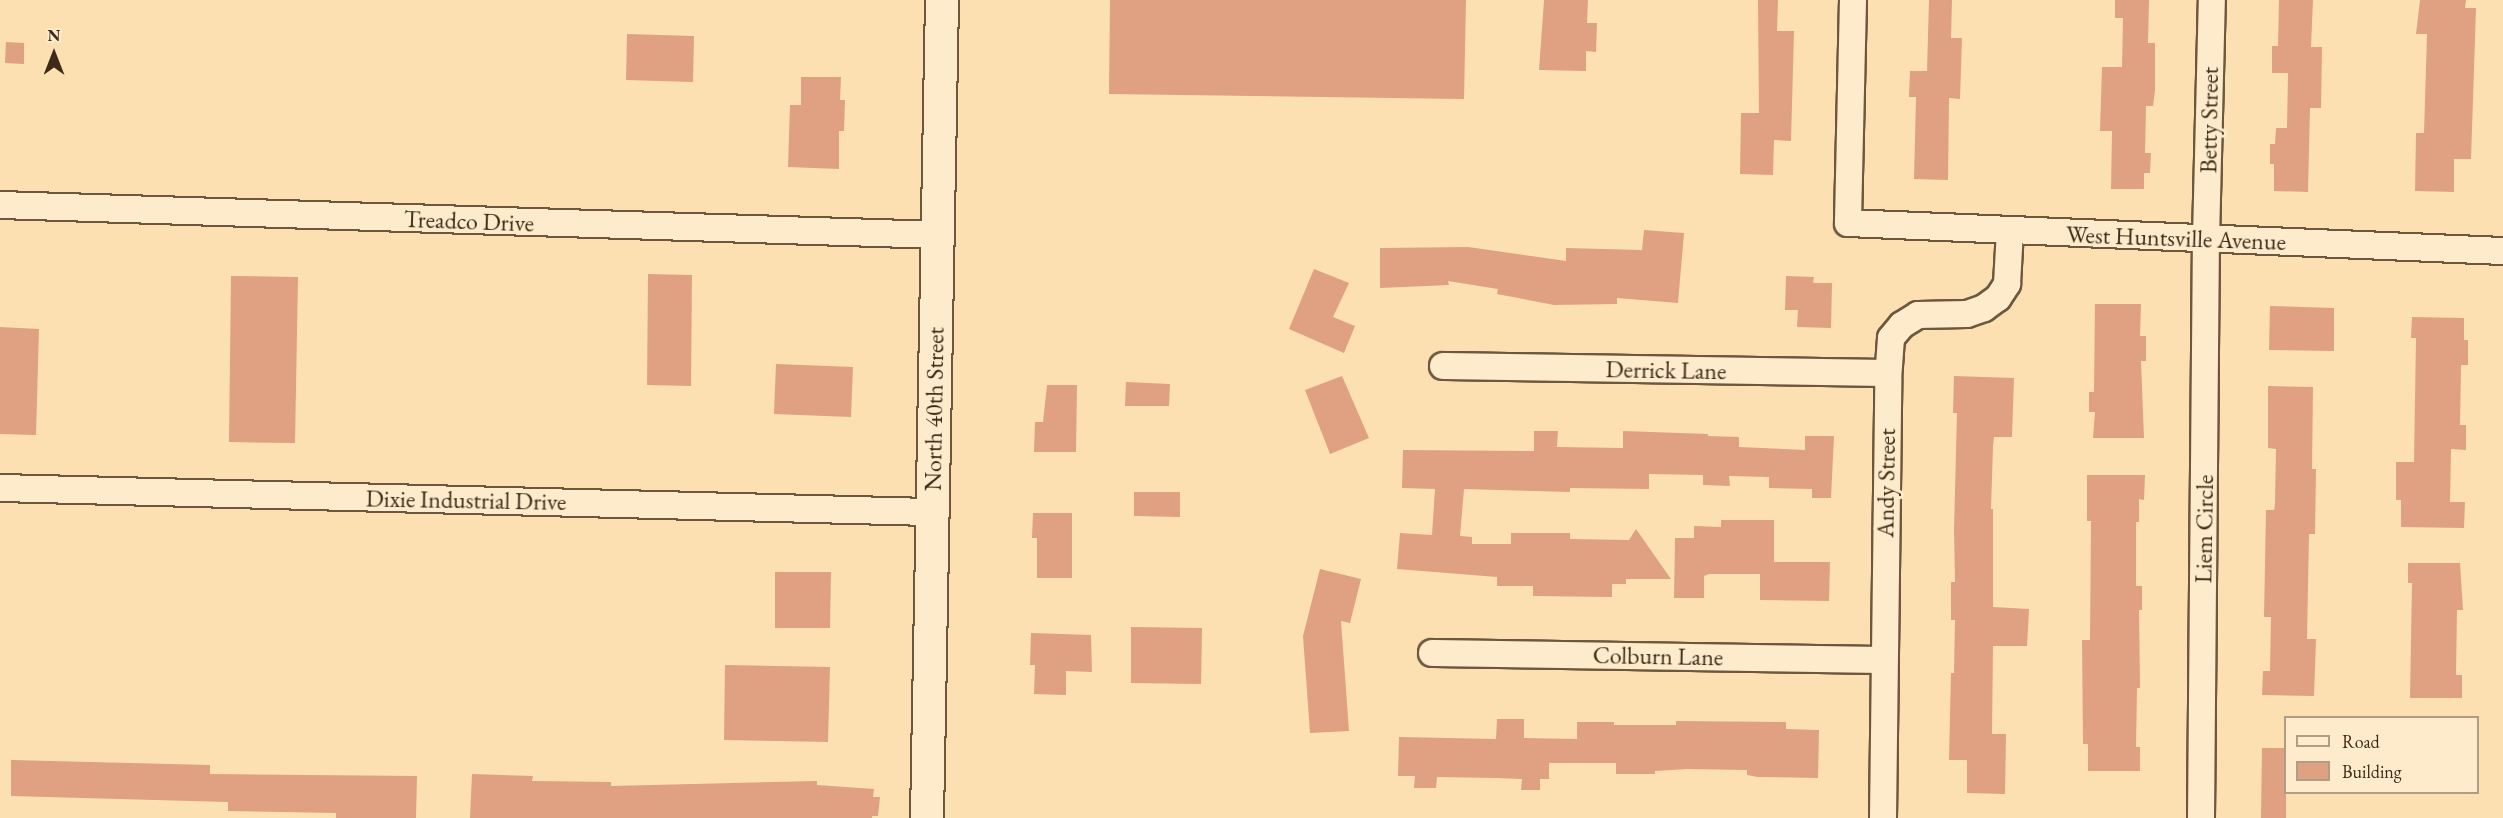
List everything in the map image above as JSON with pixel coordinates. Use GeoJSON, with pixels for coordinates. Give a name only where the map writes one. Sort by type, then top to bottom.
{"type":"FeatureCollection","features":[{"type":"Feature","properties":{"kind":"street","name":"North 40th Street"},"geometry":{"type":"LineString","coordinates":[[927,818],[942,0]]}},
{"type":"Feature","properties":{"kind":"street","name":"West Huntsville Avenue"},"geometry":{"type":"LineString","coordinates":[[1853,0],[1848,223],[2503,251]]}},
{"type":"Feature","properties":{"kind":"street","name":"Betty Street"},"geometry":{"type":"LineString","coordinates":[[2206,240],[2212,0]]}},
{"type":"Feature","properties":{"kind":"street","name":"Treadco Drive"},"geometry":{"type":"LineString","coordinates":[[0,205],[938,236]]}},
{"type":"Feature","properties":{"kind":"street","name":"Andy Street"},"geometry":{"type":"LineString","coordinates":[[1884,818],[1888,373],[1892,338],[1902,325],[1918,315],[1967,314],[1984,308],[1998,298],[2007,284],[2010,230]]}},
{"type":"Feature","properties":{"kind":"street","name":"Liem Circle"},"geometry":{"type":"LineString","coordinates":[[2201,818],[2206,240]]}},
{"type":"Feature","properties":{"kind":"street","name":"Derrick Lane"},"geometry":{"type":"LineString","coordinates":[[1443,366],[1888,373]]}},
{"type":"Feature","properties":{"kind":"street","name":"Dixie Industrial Drive"},"geometry":{"type":"LineString","coordinates":[[0,488],[932,513]]}},
{"type":"Feature","properties":{"kind":"street","name":"Colburn Lane"},"geometry":{"type":"LineString","coordinates":[[1432,653],[1884,660]]}},
{"type":"Feature","properties":{"kind":"building"},"geometry":{"type":"Polygon","coordinates":[[[1110,0],[1466,0],[1464,99],[1109,94],[1110,0]]]}},
{"type":"Feature","properties":{"kind":"building"},"geometry":{"type":"Polygon","coordinates":[[[1544,0],[1588,0],[1587,23],[1597,23],[1596,52],[1586,51],[1586,71],[1539,70],[1544,0]]]}},
{"type":"Feature","properties":{"kind":"building"},"geometry":{"type":"Polygon","coordinates":[[[1758,0],[1778,0],[1777,31],[1794,31],[1791,141],[1774,140],[1773,175],[1740,174],[1741,113],[1759,113],[1758,0]]]}},
{"type":"Feature","properties":{"kind":"building"},"geometry":{"type":"Polygon","coordinates":[[[1929,0],[1952,0],[1951,38],[1962,38],[1960,99],[1949,98],[1948,180],[1914,179],[1916,97],[1909,97],[1910,71],[1927,71],[1929,0]]]}},
{"type":"Feature","properties":{"kind":"building"},"geometry":{"type":"Polygon","coordinates":[[[2115,0],[2149,0],[2148,43],[2155,43],[2155,90],[2153,106],[2146,106],[2145,153],[2151,153],[2150,173],[2144,173],[2144,189],[2111,189],[2112,131],[2100,131],[2102,67],[2122,67],[2123,18],[2115,18],[2115,0]]]}},
{"type":"Feature","properties":{"kind":"building"},"geometry":{"type":"Polygon","coordinates":[[[2279,0],[2313,0],[2311,47],[2322,47],[2321,108],[2310,108],[2308,192],[2274,191],[2274,164],[2270,164],[2270,144],[2275,144],[2276,128],[2287,128],[2288,73],[2272,73],[2272,46],[2278,46],[2279,0]]]}},
{"type":"Feature","properties":{"kind":"building"},"geometry":{"type":"Polygon","coordinates":[[[2420,0],[2466,0],[2465,8],[2476,8],[2471,159],[2454,159],[2454,192],[2415,191],[2416,133],[2424,133],[2427,34],[2416,34],[2420,0]]]}},
{"type":"Feature","properties":{"kind":"building"},"geometry":{"type":"Polygon","coordinates":[[[627,34],[694,36],[693,82],[626,80],[627,34]]]}},
{"type":"Feature","properties":{"kind":"building"},"geometry":{"type":"Polygon","coordinates":[[[6,42],[24,43],[24,64],[5,63],[6,42]]]}},
{"type":"Feature","properties":{"kind":"building"},"geometry":{"type":"Polygon","coordinates":[[[801,77],[841,77],[840,100],[845,100],[844,131],[839,131],[839,169],[788,167],[790,105],[801,105],[801,77]]]}},
{"type":"Feature","properties":{"kind":"building"},"geometry":{"type":"Polygon","coordinates":[[[1644,230],[1684,233],[1678,303],[1617,298],[1617,304],[1554,305],[1497,294],[1498,289],[1448,281],[1449,285],[1380,288],[1380,248],[1468,247],[1566,261],[1566,248],[1642,250],[1644,230]]]}},
{"type":"Feature","properties":{"kind":"building"},"geometry":{"type":"Polygon","coordinates":[[[1314,269],[1349,283],[1333,317],[1355,326],[1344,353],[1289,329],[1314,269]]]}},
{"type":"Feature","properties":{"kind":"building"},"geometry":{"type":"Polygon","coordinates":[[[648,274],[692,275],[691,386],[647,385],[648,274]]]}},
{"type":"Feature","properties":{"kind":"building"},"geometry":{"type":"Polygon","coordinates":[[[231,276],[298,277],[295,443],[229,442],[231,276]]]}},
{"type":"Feature","properties":{"kind":"building"},"geometry":{"type":"Polygon","coordinates":[[[1786,276],[1814,277],[1813,283],[1832,283],[1831,328],[1797,327],[1798,310],[1785,310],[1786,276]]]}},
{"type":"Feature","properties":{"kind":"building"},"geometry":{"type":"Polygon","coordinates":[[[2095,304],[2141,304],[2140,336],[2146,336],[2146,361],[2141,361],[2144,438],[2093,438],[2095,412],[2089,412],[2089,392],[2094,392],[2095,304]]]}},
{"type":"Feature","properties":{"kind":"building"},"geometry":{"type":"Polygon","coordinates":[[[2270,306],[2334,308],[2334,351],[2269,350],[2270,306]]]}},
{"type":"Feature","properties":{"kind":"building"},"geometry":{"type":"Polygon","coordinates":[[[2412,317],[2464,318],[2464,340],[2468,340],[2468,365],[2461,365],[2460,425],[2466,425],[2466,450],[2451,449],[2450,502],[2465,502],[2464,528],[2401,527],[2401,500],[2396,500],[2396,462],[2414,462],[2416,338],[2411,338],[2412,317]]]}},
{"type":"Feature","properties":{"kind":"building"},"geometry":{"type":"Polygon","coordinates":[[[0,327],[39,329],[36,435],[0,434],[0,327]]]}},
{"type":"Feature","properties":{"kind":"building"},"geometry":{"type":"Polygon","coordinates":[[[776,364],[853,367],[851,417],[774,414],[776,364]]]}},
{"type":"Feature","properties":{"kind":"building"},"geometry":{"type":"Polygon","coordinates":[[[1342,376],[1369,438],[1330,454],[1305,390],[1342,376]]]}},
{"type":"Feature","properties":{"kind":"building"},"geometry":{"type":"Polygon","coordinates":[[[1954,376],[2014,378],[2012,437],[1994,437],[1991,509],[1993,509],[1993,607],[2029,609],[2027,646],[1993,646],[1992,734],[2006,734],[2005,794],[1967,793],[1967,760],[1949,760],[1955,620],[1951,620],[1951,582],[1955,582],[1957,413],[1953,413],[1954,376]]]}},
{"type":"Feature","properties":{"kind":"building"},"geometry":{"type":"Polygon","coordinates":[[[1126,382],[1170,384],[1169,406],[1125,406],[1126,382]]]}},
{"type":"Feature","properties":{"kind":"building"},"geometry":{"type":"Polygon","coordinates":[[[1047,385],[1077,385],[1076,452],[1034,452],[1035,422],[1043,422],[1047,385]]]}},
{"type":"Feature","properties":{"kind":"building"},"geometry":{"type":"Polygon","coordinates":[[[2268,386],[2313,387],[2312,469],[2316,469],[2315,534],[2309,534],[2307,639],[2316,639],[2314,696],[2262,695],[2263,671],[2270,671],[2271,617],[2264,617],[2266,510],[2274,510],[2275,504],[2276,449],[2268,448],[2268,386]]]}},
{"type":"Feature","properties":{"kind":"building"},"geometry":{"type":"Polygon","coordinates":[[[1534,431],[1558,431],[1557,447],[1623,448],[1623,431],[1739,437],[1739,447],[1805,450],[1805,436],[1834,436],[1831,498],[1812,498],[1812,489],[1769,488],[1769,477],[1729,476],[1730,486],[1703,485],[1703,475],[1649,474],[1649,489],[1570,488],[1570,492],[1464,489],[1460,536],[1472,537],[1472,544],[1511,544],[1511,533],[1570,533],[1570,539],[1629,540],[1636,529],[1671,579],[1626,579],[1626,584],[1612,584],[1612,597],[1533,596],[1533,586],[1497,586],[1497,577],[1397,569],[1400,533],[1432,535],[1435,489],[1402,488],[1403,450],[1534,451],[1534,431]]]}},
{"type":"Feature","properties":{"kind":"building"},"geometry":{"type":"Polygon","coordinates":[[[2087,475],[2145,475],[2144,500],[2139,499],[2139,522],[2136,522],[2136,586],[2142,586],[2142,610],[2139,610],[2140,688],[2137,688],[2136,747],[2140,747],[2140,771],[2088,771],[2088,744],[2083,744],[2082,640],[2090,640],[2091,521],[2087,521],[2087,475]]]}},
{"type":"Feature","properties":{"kind":"building"},"geometry":{"type":"Polygon","coordinates":[[[1134,492],[1180,492],[1180,517],[1134,516],[1134,492]]]}},
{"type":"Feature","properties":{"kind":"building"},"geometry":{"type":"Polygon","coordinates":[[[1033,513],[1072,513],[1072,578],[1037,578],[1037,538],[1032,538],[1033,513]]]}},
{"type":"Feature","properties":{"kind":"building"},"geometry":{"type":"Polygon","coordinates":[[[1721,520],[1774,520],[1774,562],[1830,562],[1829,601],[1760,600],[1760,574],[1709,574],[1704,576],[1704,598],[1674,598],[1675,538],[1694,538],[1694,526],[1721,527],[1721,520]]]}},
{"type":"Feature","properties":{"kind":"building"},"geometry":{"type":"Polygon","coordinates":[[[2408,563],[2460,563],[2463,610],[2457,610],[2456,675],[2462,675],[2462,698],[2410,698],[2412,583],[2408,583],[2408,563]]]}},
{"type":"Feature","properties":{"kind":"building"},"geometry":{"type":"Polygon","coordinates":[[[1320,569],[1361,579],[1350,623],[1341,621],[1349,731],[1310,733],[1303,636],[1320,569]]]}},
{"type":"Feature","properties":{"kind":"building"},"geometry":{"type":"Polygon","coordinates":[[[775,572],[831,572],[830,628],[775,628],[775,572]]]}},
{"type":"Feature","properties":{"kind":"building"},"geometry":{"type":"Polygon","coordinates":[[[1131,627],[1202,628],[1201,684],[1131,683],[1131,627]]]}},
{"type":"Feature","properties":{"kind":"building"},"geometry":{"type":"Polygon","coordinates":[[[1031,633],[1091,635],[1092,672],[1066,671],[1066,695],[1034,694],[1035,665],[1030,665],[1031,633]]]}},
{"type":"Feature","properties":{"kind":"building"},"geometry":{"type":"Polygon","coordinates":[[[725,665],[830,667],[828,742],[724,740],[725,665]]]}},
{"type":"Feature","properties":{"kind":"building"},"geometry":{"type":"Polygon","coordinates":[[[1497,719],[1524,719],[1524,738],[1577,739],[1577,722],[1614,722],[1614,725],[1676,725],[1676,721],[1786,722],[1786,729],[1819,730],[1818,778],[1758,777],[1747,775],[1747,770],[1688,769],[1655,771],[1655,774],[1616,774],[1616,763],[1549,763],[1549,779],[1540,779],[1540,790],[1521,790],[1522,779],[1437,777],[1436,788],[1414,788],[1415,776],[1398,776],[1399,737],[1496,739],[1497,719]]]}},
{"type":"Feature","properties":{"kind":"building"},"geometry":{"type":"Polygon","coordinates":[[[2262,748],[2284,748],[2286,818],[2261,818],[2262,748]]]}},
{"type":"Feature","properties":{"kind":"building"},"geometry":{"type":"Polygon","coordinates":[[[11,760],[210,765],[210,774],[417,776],[416,818],[336,818],[336,813],[228,811],[228,802],[11,796],[11,760]]]}},
{"type":"Feature","properties":{"kind":"building"},"geometry":{"type":"Polygon","coordinates":[[[472,774],[533,776],[532,781],[611,782],[611,786],[817,781],[817,785],[874,789],[873,797],[880,797],[878,816],[872,816],[872,818],[470,818],[472,774]]]}}]}
